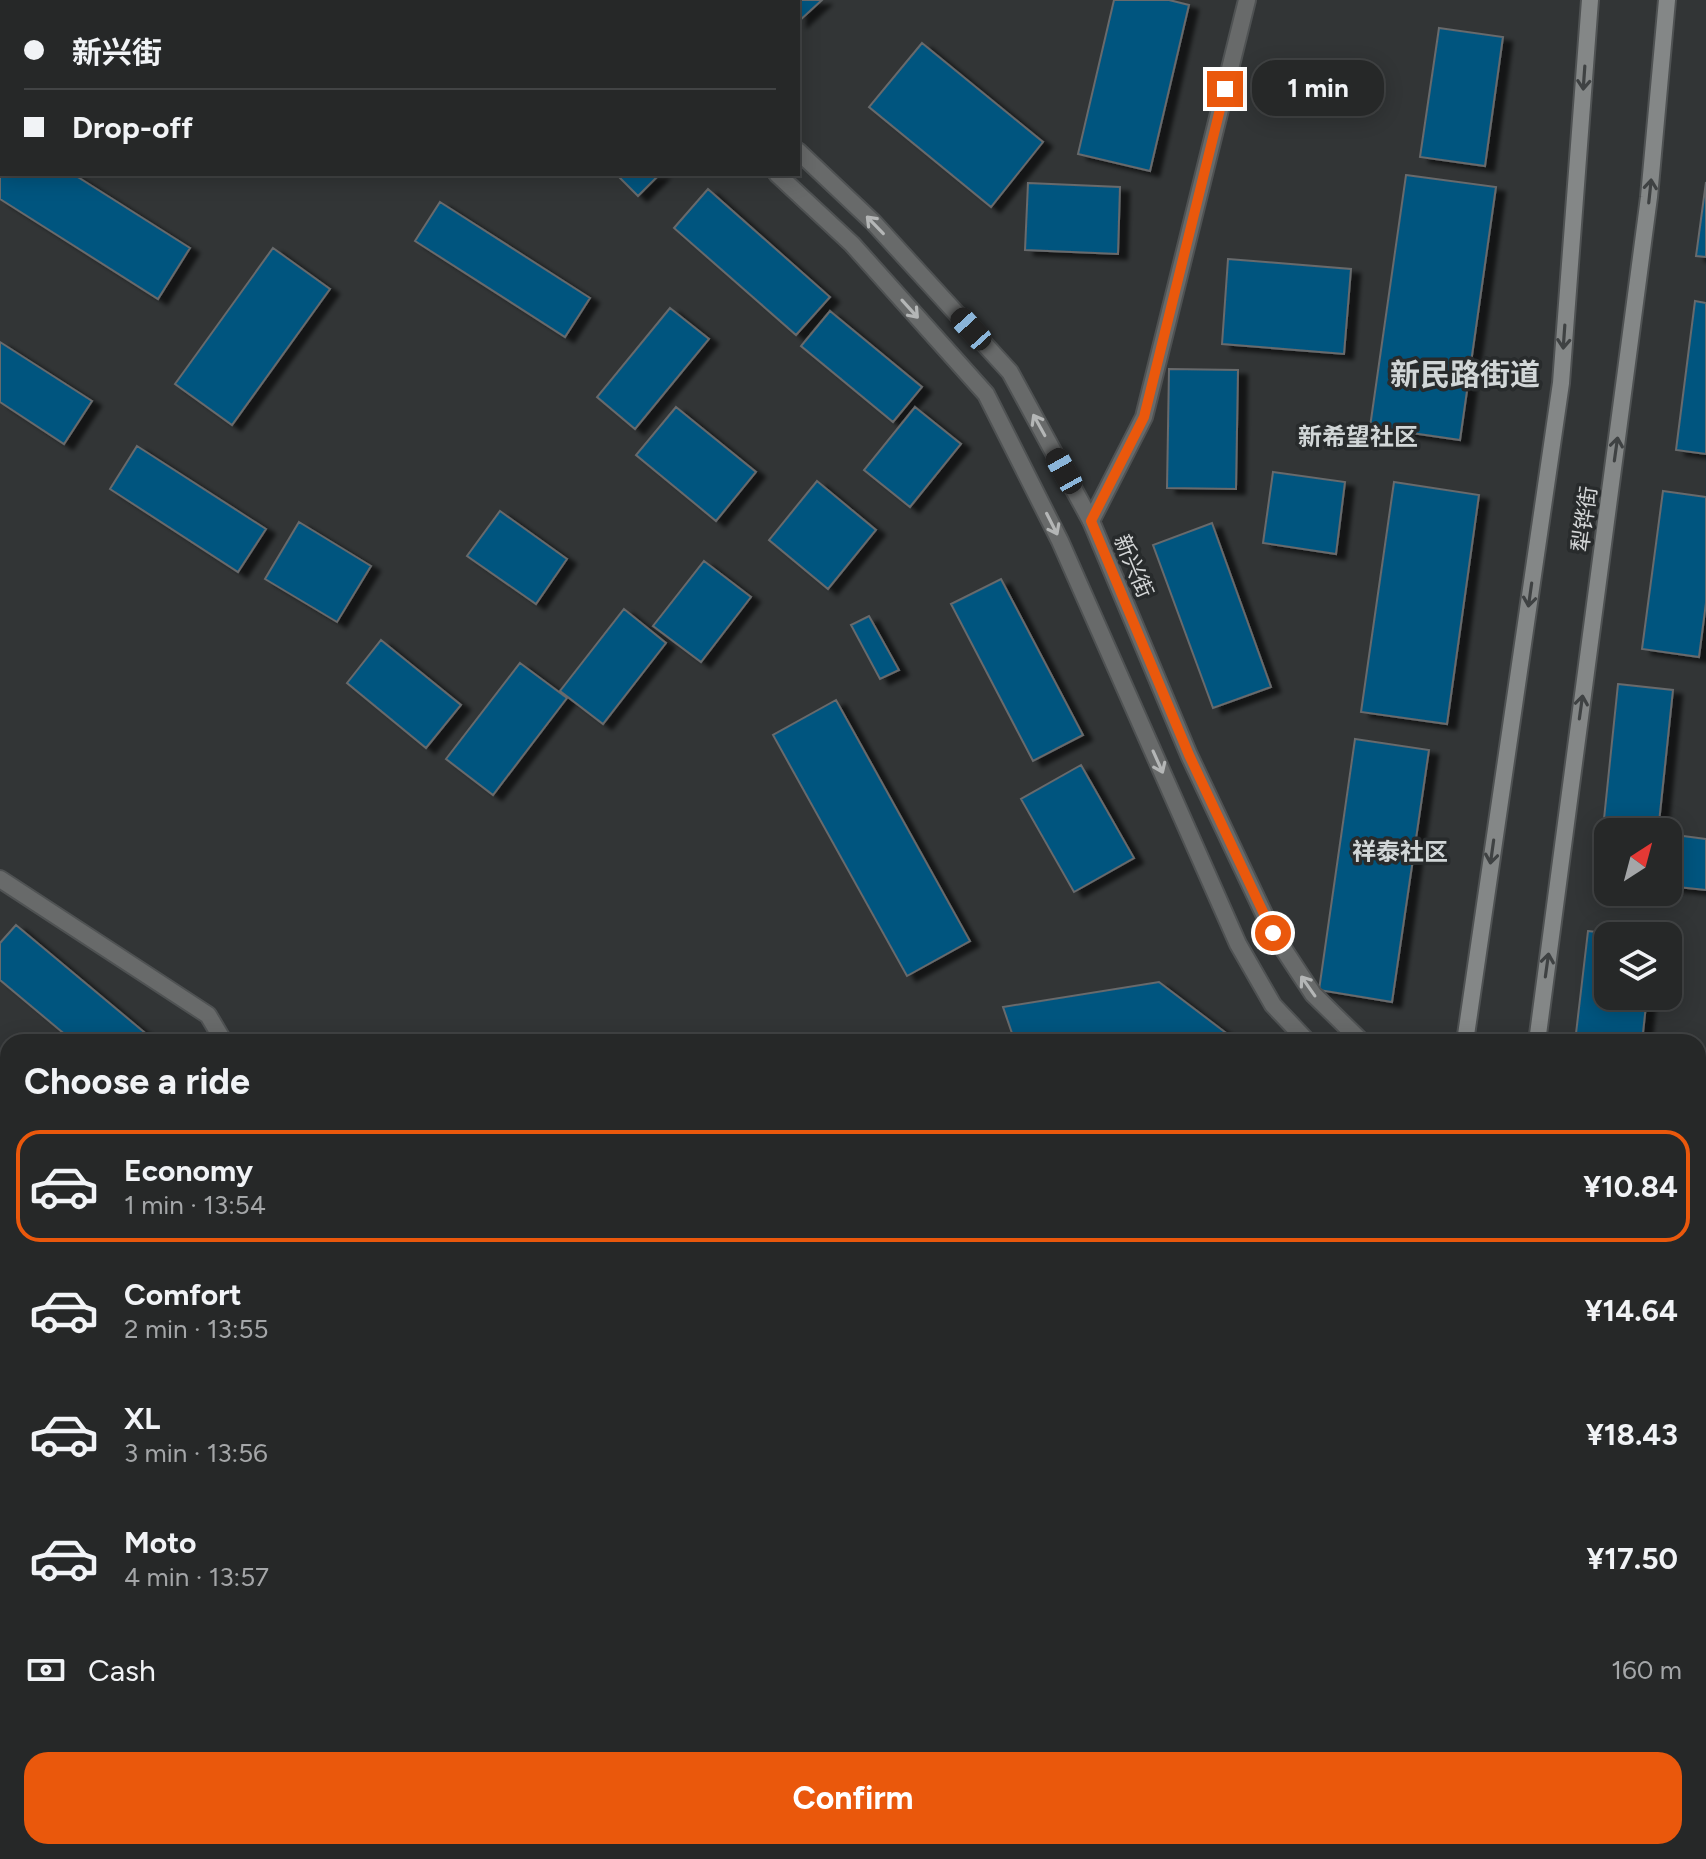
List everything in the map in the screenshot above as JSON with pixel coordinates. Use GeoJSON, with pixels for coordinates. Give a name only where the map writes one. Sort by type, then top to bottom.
{"type":"FeatureCollection","features":[{"type":"Feature","properties":{"kind":"main road","name":"犁铧街"},"geometry":{"type":"LineString","coordinates":[[1466,1034],[1561,383],[1590,0]]}},
{"type":"Feature","properties":{"kind":"main road","name":"犁铧街"},"geometry":{"type":"LineString","coordinates":[[1538,1034],[1649,197],[1667,0]]}},
{"type":"Feature","properties":{"kind":"street"},"geometry":{"type":"LineString","coordinates":[[1091,521],[1144,417],[1247,0]]}},
{"type":"Feature","properties":{"kind":"street","name":"新兴街"},"geometry":{"type":"LineString","coordinates":[[800,153],[873,222],[1010,372],[1091,521],[1189,755],[1273,933],[1313,994],[1354,1034]]}},
{"type":"Feature","properties":{"kind":"street"},"geometry":{"type":"LineString","coordinates":[[779,176],[852,244],[986,394],[1060,541],[1238,944],[1273,1005],[1300,1034]]}},
{"type":"Feature","properties":{"kind":"street"},"geometry":{"type":"LineString","coordinates":[[0,879],[208,1015],[219,1034]]}},
{"type":"Feature","properties":{"kind":"building"},"geometry":{"type":"Polygon","coordinates":[[[800,0],[822,0],[800,20],[800,0]]]}},
{"type":"Feature","properties":{"kind":"building"},"geometry":{"type":"Polygon","coordinates":[[[1114,0],[1169,0],[1189,5],[1150,171],[1078,154],[1114,0]]]}},
{"type":"Feature","properties":{"kind":"building"},"geometry":{"type":"Polygon","coordinates":[[[1439,28],[1503,37],[1485,166],[1420,157],[1439,28]]]}},
{"type":"Feature","properties":{"kind":"building"},"geometry":{"type":"Polygon","coordinates":[[[922,43],[1043,142],[991,207],[869,107],[922,43]]]}},
{"type":"Feature","properties":{"kind":"building"},"geometry":{"type":"Polygon","coordinates":[[[1406,175],[1496,187],[1460,440],[1370,427],[1406,175]]]}},
{"type":"Feature","properties":{"kind":"building"},"geometry":{"type":"Polygon","coordinates":[[[0,176],[76,176],[190,248],[158,299],[0,199],[0,176]]]}},
{"type":"Feature","properties":{"kind":"building"},"geometry":{"type":"Polygon","coordinates":[[[618,176],[658,176],[638,196],[618,176]]]}},
{"type":"Feature","properties":{"kind":"building"},"geometry":{"type":"Polygon","coordinates":[[[1706,182],[1706,257],[1696,256],[1706,182]]]}},
{"type":"Feature","properties":{"kind":"building"},"geometry":{"type":"Polygon","coordinates":[[[1028,183],[1120,187],[1118,254],[1025,250],[1028,183]]]}},
{"type":"Feature","properties":{"kind":"building"},"geometry":{"type":"Polygon","coordinates":[[[708,189],[830,297],[796,335],[674,228],[708,189]]]}},
{"type":"Feature","properties":{"kind":"building"},"geometry":{"type":"Polygon","coordinates":[[[440,202],[590,298],[565,337],[415,241],[440,202]]]}},
{"type":"Feature","properties":{"kind":"building"},"geometry":{"type":"Polygon","coordinates":[[[273,248],[330,289],[232,425],[175,384],[273,248]]]}},
{"type":"Feature","properties":{"kind":"building"},"geometry":{"type":"Polygon","coordinates":[[[1228,259],[1351,269],[1344,354],[1222,344],[1228,259]]]}},
{"type":"Feature","properties":{"kind":"building"},"geometry":{"type":"Polygon","coordinates":[[[1695,301],[1706,303],[1706,454],[1676,450],[1695,301]]]}},
{"type":"Feature","properties":{"kind":"building"},"geometry":{"type":"Polygon","coordinates":[[[670,308],[709,339],[635,429],[597,397],[670,308]]]}},
{"type":"Feature","properties":{"kind":"building"},"geometry":{"type":"Polygon","coordinates":[[[830,311],[922,387],[893,422],[801,346],[830,311]]]}},
{"type":"Feature","properties":{"kind":"building"},"geometry":{"type":"Polygon","coordinates":[[[0,342],[92,401],[64,444],[0,402],[0,342]]]}},
{"type":"Feature","properties":{"kind":"building"},"geometry":{"type":"Polygon","coordinates":[[[1169,369],[1238,370],[1236,489],[1167,488],[1169,369]]]}},
{"type":"Feature","properties":{"kind":"building"},"geometry":{"type":"Polygon","coordinates":[[[676,407],[756,472],[716,521],[636,455],[676,407]]]}},
{"type":"Feature","properties":{"kind":"building"},"geometry":{"type":"Polygon","coordinates":[[[915,407],[961,444],[910,507],[864,470],[915,407]]]}},
{"type":"Feature","properties":{"kind":"building"},"geometry":{"type":"Polygon","coordinates":[[[137,446],[266,529],[238,572],[110,489],[137,446]]]}},
{"type":"Feature","properties":{"kind":"building"},"geometry":{"type":"Polygon","coordinates":[[[1273,472],[1345,482],[1336,554],[1263,543],[1273,472]]]}},
{"type":"Feature","properties":{"kind":"building"},"geometry":{"type":"Polygon","coordinates":[[[817,481],[876,530],[828,589],[769,540],[817,481]]]}},
{"type":"Feature","properties":{"kind":"building"},"geometry":{"type":"Polygon","coordinates":[[[1394,482],[1479,495],[1447,724],[1361,712],[1394,482]]]}},
{"type":"Feature","properties":{"kind":"building"},"geometry":{"type":"Polygon","coordinates":[[[1663,491],[1706,497],[1706,603],[1699,657],[1642,649],[1663,491]]]}},
{"type":"Feature","properties":{"kind":"building"},"geometry":{"type":"Polygon","coordinates":[[[500,511],[567,559],[536,604],[467,556],[500,511]]]}},
{"type":"Feature","properties":{"kind":"building"},"geometry":{"type":"Polygon","coordinates":[[[299,522],[371,566],[337,622],[265,579],[299,522]]]}},
{"type":"Feature","properties":{"kind":"building"},"geometry":{"type":"Polygon","coordinates":[[[1212,523],[1271,687],[1213,708],[1153,545],[1212,523]]]}},
{"type":"Feature","properties":{"kind":"building"},"geometry":{"type":"Polygon","coordinates":[[[704,561],[751,597],[701,662],[653,626],[704,561]]]}},
{"type":"Feature","properties":{"kind":"building"},"geometry":{"type":"Polygon","coordinates":[[[1001,579],[1083,735],[1033,761],[951,604],[1001,579]]]}},
{"type":"Feature","properties":{"kind":"building"},"geometry":{"type":"Polygon","coordinates":[[[624,609],[666,643],[603,724],[560,691],[624,609]]]}},
{"type":"Feature","properties":{"kind":"building"},"geometry":{"type":"Polygon","coordinates":[[[869,616],[899,670],[880,679],[851,625],[869,616]]]}},
{"type":"Feature","properties":{"kind":"building"},"geometry":{"type":"Polygon","coordinates":[[[381,640],[461,705],[426,748],[347,683],[381,640]]]}},
{"type":"Feature","properties":{"kind":"building"},"geometry":{"type":"Polygon","coordinates":[[[520,663],[567,698],[493,795],[446,759],[520,663]]]}},
{"type":"Feature","properties":{"kind":"building"},"geometry":{"type":"Polygon","coordinates":[[[1618,684],[1673,690],[1659,818],[1604,818],[1618,684]]]}},
{"type":"Feature","properties":{"kind":"building"},"geometry":{"type":"Polygon","coordinates":[[[836,700],[970,941],[907,976],[773,735],[836,700]]]}},
{"type":"Feature","properties":{"kind":"building"},"geometry":{"type":"Polygon","coordinates":[[[1355,739],[1429,750],[1392,1002],[1319,990],[1355,739]]]}},
{"type":"Feature","properties":{"kind":"building"},"geometry":{"type":"Polygon","coordinates":[[[1081,765],[1134,858],[1074,892],[1021,799],[1081,765]]]}},
{"type":"Feature","properties":{"kind":"building"},"geometry":{"type":"Polygon","coordinates":[[[1682,836],[1706,839],[1706,890],[1682,887],[1682,836]]]}},
{"type":"Feature","properties":{"kind":"building"},"geometry":{"type":"Polygon","coordinates":[[[16,925],[146,1034],[64,1034],[0,980],[0,943],[16,925]]]}},
{"type":"Feature","properties":{"kind":"building"},"geometry":{"type":"Polygon","coordinates":[[[1588,931],[1594,932],[1594,1010],[1645,1010],[1643,1034],[1576,1034],[1588,931]]]}},
{"type":"Feature","properties":{"kind":"building"},"geometry":{"type":"Polygon","coordinates":[[[1159,982],[1227,1034],[1012,1034],[1003,1007],[1159,982]]]}},
{"type":"Feature","properties":{"kind":"district","name":"新民路街道"},"geometry":{"type":"Point","coordinates":[1465,375]}},
{"type":"Feature","properties":{"kind":"district","name":"新希望社区"},"geometry":{"type":"Point","coordinates":[1358,437]}},
{"type":"Feature","properties":{"kind":"district","name":"祥泰社区"},"geometry":{"type":"Point","coordinates":[1400,852]}},
{"type":"Feature","properties":{"kind":"route"},"geometry":{"type":"LineString","coordinates":[[1225,89],[1144,417],[1091,521],[1189,755],[1273,933]]}}]}
